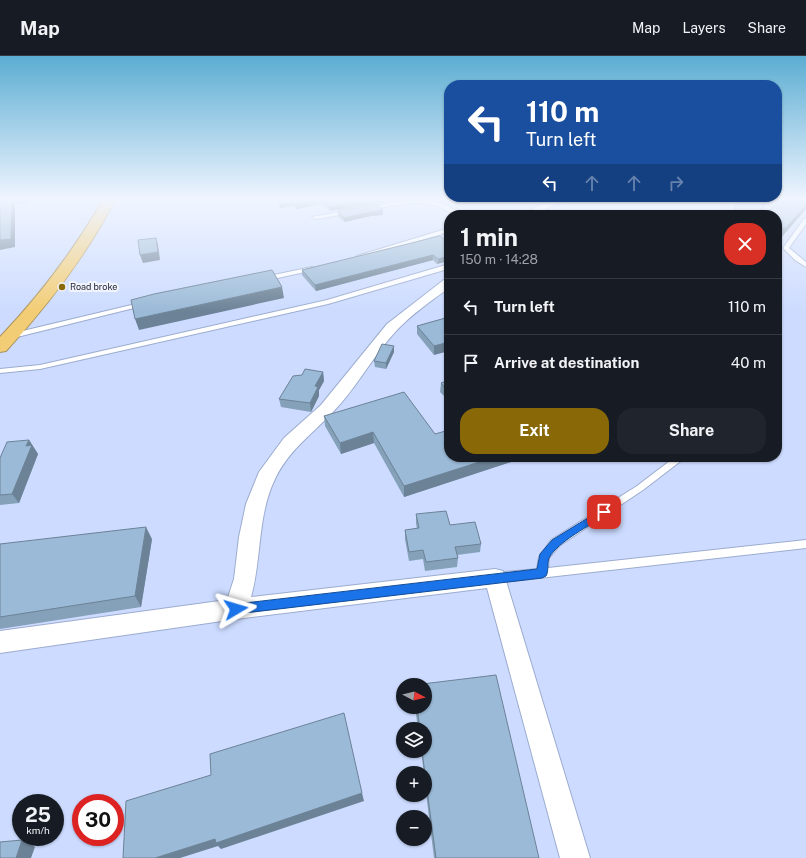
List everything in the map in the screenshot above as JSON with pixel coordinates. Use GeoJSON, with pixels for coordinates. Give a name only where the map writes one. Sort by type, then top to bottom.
{"type":"FeatureCollection","features":[{"type":"Feature","properties":{"kind":"highway"},"geometry":{"type":"LineString","coordinates":[[5,342],[74,256],[86,237]]}},
{"type":"Feature","properties":{"kind":"street"},"geometry":{"type":"LineString","coordinates":[[236,609],[245,579],[249,537],[256,504],[266,477],[290,442],[326,409],[392,327],[419,304],[444,286]]}},
{"type":"Feature","properties":{"kind":"street"},"geometry":{"type":"LineString","coordinates":[[0,642],[236,609],[495,578],[575,858]]}},
{"type":"Feature","properties":{"kind":"lane"},"geometry":{"type":"LineString","coordinates":[[353,258],[424,237]]}},
{"type":"Feature","properties":{"kind":"lane"},"geometry":{"type":"LineString","coordinates":[[794,237],[786,248],[797,259],[806,265]]}},
{"type":"Feature","properties":{"kind":"lane"},"geometry":{"type":"LineString","coordinates":[[255,280],[316,268]]}},
{"type":"Feature","properties":{"kind":"lane"},"geometry":{"type":"LineString","coordinates":[[0,371],[40,366],[328,302],[444,268]]}},
{"type":"Feature","properties":{"kind":"lane"},"geometry":{"type":"LineString","coordinates":[[5,342],[149,303]]}},
{"type":"Feature","properties":{"kind":"lane"},"geometry":{"type":"LineString","coordinates":[[542,573],[544,557],[555,543],[640,488],[674,462]]}},
{"type":"Feature","properties":{"kind":"lane"},"geometry":{"type":"LineString","coordinates":[[495,578],[806,544]]}},
{"type":"Feature","properties":{"kind":"shaded area"},"geometry":{"type":"Polygon","coordinates":[[[0,237],[444,237],[444,462],[782,462],[782,237],[806,237],[806,858],[0,858],[0,237]]]}},
{"type":"Feature","properties":{"kind":"building"},"geometry":{"type":"Polygon","coordinates":[[[0,237],[11,237],[11,239],[0,240],[0,237]]]}},
{"type":"Feature","properties":{"kind":"building"},"geometry":{"type":"Polygon","coordinates":[[[434,237],[442,237],[444,239],[444,257],[438,259],[433,255],[315,285],[302,270],[434,237]]]}},
{"type":"Feature","properties":{"kind":"building"},"geometry":{"type":"Polygon","coordinates":[[[156,238],[158,252],[140,255],[138,240],[156,238]]]}},
{"type":"Feature","properties":{"kind":"building"},"geometry":{"type":"Polygon","coordinates":[[[272,270],[282,287],[135,319],[131,300],[272,270]]]}},
{"type":"Feature","properties":{"kind":"building"},"geometry":{"type":"Polygon","coordinates":[[[444,318],[444,343],[434,346],[417,326],[444,318]]]}},
{"type":"Feature","properties":{"kind":"building"},"geometry":{"type":"Polygon","coordinates":[[[382,344],[394,346],[386,363],[374,361],[382,344]]]}},
{"type":"Feature","properties":{"kind":"building"},"geometry":{"type":"Polygon","coordinates":[[[305,369],[323,372],[315,386],[318,387],[310,403],[279,399],[293,376],[302,375],[305,369]]]}},
{"type":"Feature","properties":{"kind":"building"},"geometry":{"type":"Polygon","coordinates":[[[404,392],[435,434],[444,431],[444,462],[479,462],[404,486],[373,432],[340,443],[324,416],[404,392]]]}},
{"type":"Feature","properties":{"kind":"building"},"geometry":{"type":"Polygon","coordinates":[[[29,440],[26,446],[32,445],[12,494],[0,495],[0,458],[7,442],[29,440]]]}},
{"type":"Feature","properties":{"kind":"building"},"geometry":{"type":"Polygon","coordinates":[[[446,511],[450,525],[475,522],[481,544],[455,547],[458,558],[426,562],[423,550],[409,552],[405,530],[419,528],[416,514],[446,511]]]}},
{"type":"Feature","properties":{"kind":"building"},"geometry":{"type":"Polygon","coordinates":[[[146,527],[135,596],[0,617],[0,544],[146,527]]]}},
{"type":"Feature","properties":{"kind":"building"},"geometry":{"type":"Polygon","coordinates":[[[496,675],[539,858],[436,858],[432,827],[432,810],[430,810],[429,802],[432,802],[432,766],[424,766],[423,758],[432,758],[432,722],[419,722],[418,714],[432,714],[432,683],[496,675]]]}},
{"type":"Feature","properties":{"kind":"building"},"geometry":{"type":"Polygon","coordinates":[[[344,713],[362,793],[216,843],[215,839],[155,858],[123,858],[126,801],[211,775],[210,754],[344,713]]]}},
{"type":"Feature","properties":{"kind":"building"},"geometry":{"type":"Polygon","coordinates":[[[12,841],[12,846],[20,846],[16,858],[0,858],[0,842],[12,841]]]}},
{"type":"Feature","properties":{"kind":"place","name":"Road broke"},"geometry":{"type":"Point","coordinates":[62,287]}},
{"type":"Feature","properties":{"kind":"route"},"geometry":{"type":"LineString","coordinates":[[236,609],[542,573],[544,557],[555,543],[604,512]]}}]}
